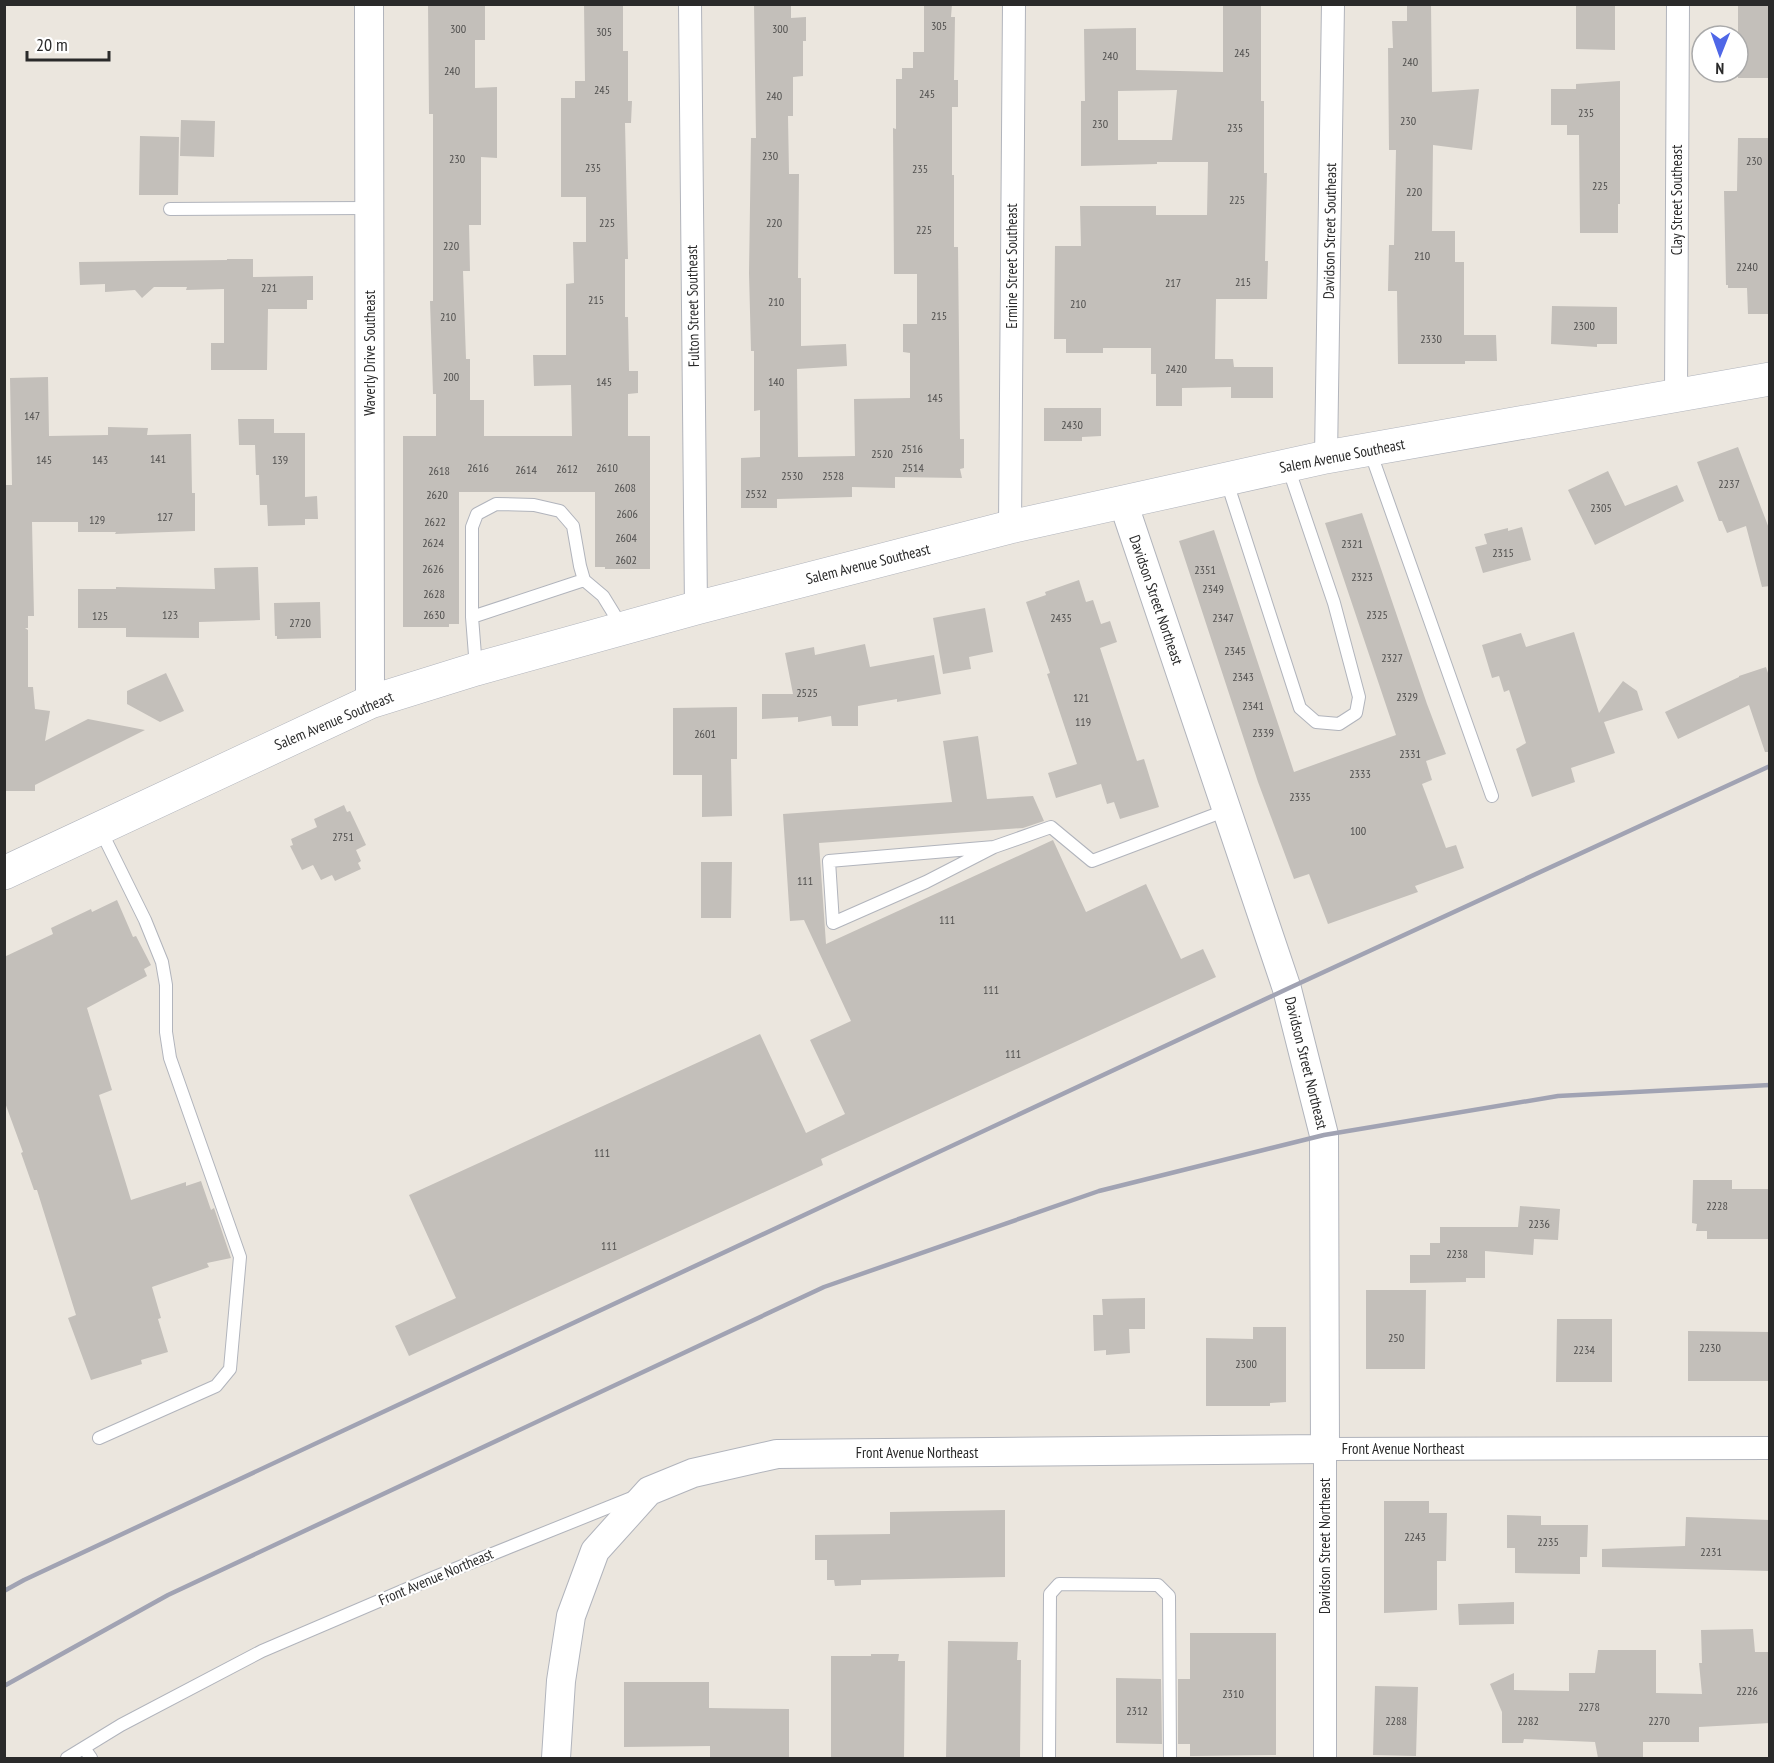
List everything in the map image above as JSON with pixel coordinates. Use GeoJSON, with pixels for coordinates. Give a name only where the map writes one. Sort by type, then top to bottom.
{"type":"FeatureCollection","features":[{"type":"Feature","properties":{"kind":"main road","name":"Salem Avenue Southeast"},"geometry":{"type":"LineString","coordinates":[[4,873],[370,702],[476,669],[696,608],[1010,527],[1326,458],[1770,380]]}},
{"type":"Feature","properties":{"kind":"street","name":"Waverly Drive Southeast"},"geometry":{"type":"LineString","coordinates":[[369,4],[370,702]]}},
{"type":"Feature","properties":{"kind":"street","name":"Fulton Street Southeast"},"geometry":{"type":"LineString","coordinates":[[690,4],[696,608]]}},
{"type":"Feature","properties":{"kind":"street","name":"Ermine Street Southeast"},"geometry":{"type":"LineString","coordinates":[[1010,527],[1014,4]]}},
{"type":"Feature","properties":{"kind":"street","name":"Davidson Street Southeast"},"geometry":{"type":"LineString","coordinates":[[1326,458],[1333,4]]}},
{"type":"Feature","properties":{"kind":"street","name":"Clay Street Southeast"},"geometry":{"type":"LineString","coordinates":[[1677,395],[1678,4]]}},
{"type":"Feature","properties":{"kind":"street","name":"Davidson Street Northeast"},"geometry":{"type":"LineString","coordinates":[[1123,502],[1287,989],[1324,1135],[1325,1758]]}},
{"type":"Feature","properties":{"kind":"street","name":"Front Avenue Northeast"},"geometry":{"type":"LineString","coordinates":[[649,1491],[693,1473],[777,1454],[1770,1448]]}},
{"type":"Feature","properties":{"kind":"street"},"geometry":{"type":"LineString","coordinates":[[556,1758],[561,1681],[571,1616],[595,1551],[649,1491]]}},
{"type":"Feature","properties":{"kind":"lane"},"geometry":{"type":"LineString","coordinates":[[170,209],[371,208]]}},
{"type":"Feature","properties":{"kind":"lane"},"geometry":{"type":"LineString","coordinates":[[1370,450],[1492,796]]}},
{"type":"Feature","properties":{"kind":"lane"},"geometry":{"type":"LineString","coordinates":[[1226,479],[1300,708],[1317,722],[1340,724],[1356,713],[1359,697],[1334,603],[1288,466]]}},
{"type":"Feature","properties":{"kind":"lane"},"geometry":{"type":"LineString","coordinates":[[476,669],[472,618],[472,527],[477,514],[496,504],[534,505],[560,511],[573,526],[584,580],[603,596],[623,628]]}},
{"type":"Feature","properties":{"kind":"lane"},"geometry":{"type":"LineString","coordinates":[[472,618],[584,580]]}},
{"type":"Feature","properties":{"kind":"lane"},"geometry":{"type":"LineString","coordinates":[[993,847],[829,861],[833,924],[927,882],[993,847],[1051,827],[1092,861],[1227,810]]}},
{"type":"Feature","properties":{"kind":"lane"},"geometry":{"type":"LineString","coordinates":[[99,828],[145,920],[162,962],[166,985],[166,1032],[170,1058],[240,1257],[230,1369],[216,1386],[99,1438]]}},
{"type":"Feature","properties":{"kind":"lane","name":"Front Avenue Northeast"},"geometry":{"type":"LineString","coordinates":[[67,1758],[88,1753],[121,1725],[262,1651],[435,1577],[649,1491]]}},
{"type":"Feature","properties":{"kind":"lane"},"geometry":{"type":"LineString","coordinates":[[1049,1758],[1050,1594],[1059,1584],[1158,1585],[1169,1596],[1170,1758]]}},
{"type":"Feature","properties":{"kind":"building"},"geometry":{"type":"Polygon","coordinates":[[[428,4],[485,4],[485,40],[475,40],[475,88],[497,87],[497,158],[481,157],[481,225],[469,225],[470,271],[463,271],[466,359],[470,359],[470,400],[484,400],[484,436],[572,436],[571,385],[534,386],[533,355],[566,355],[566,284],[574,283],[573,242],[586,242],[586,197],[561,197],[561,98],[575,98],[575,81],[585,81],[584,4],[623,4],[623,51],[628,51],[628,101],[632,101],[631,123],[625,123],[628,259],[625,259],[625,317],[628,317],[629,371],[638,371],[638,393],[628,394],[628,436],[650,436],[650,569],[595,567],[595,492],[459,492],[459,624],[449,624],[449,627],[403,627],[403,436],[436,436],[436,394],[433,394],[430,301],[433,301],[433,114],[429,114],[428,4]]]}},
{"type":"Feature","properties":{"kind":"building"},"geometry":{"type":"Polygon","coordinates":[[[754,4],[791,4],[791,18],[806,17],[803,76],[793,77],[793,116],[788,116],[789,174],[799,174],[798,278],[801,278],[801,346],[846,344],[847,366],[797,369],[798,457],[855,456],[854,399],[910,398],[910,353],[903,352],[903,324],[917,324],[917,274],[894,274],[893,128],[896,129],[896,79],[902,79],[902,68],[913,68],[913,52],[924,52],[924,4],[952,4],[951,17],[955,17],[954,80],[958,80],[958,107],[952,107],[952,175],[954,175],[954,247],[958,247],[960,439],[964,439],[964,468],[960,469],[962,478],[895,477],[895,488],[852,487],[852,497],[777,499],[777,508],[741,508],[741,458],[760,457],[760,410],[754,411],[754,351],[751,351],[749,273],[751,138],[756,138],[754,4]]]}},
{"type":"Feature","properties":{"kind":"building"},"geometry":{"type":"Polygon","coordinates":[[[1223,4],[1261,4],[1261,101],[1264,101],[1264,173],[1267,173],[1265,261],[1268,261],[1267,299],[1216,299],[1215,359],[1233,359],[1234,367],[1273,367],[1273,398],[1231,398],[1231,387],[1182,388],[1182,406],[1156,406],[1156,374],[1151,374],[1151,348],[1103,348],[1103,353],[1066,353],[1066,339],[1054,339],[1055,246],[1081,246],[1080,206],[1156,206],[1156,215],[1207,215],[1208,162],[1081,166],[1081,101],[1085,101],[1084,29],[1136,28],[1136,70],[1223,72],[1223,4]],[[1177,90],[1118,91],[1118,140],[1172,140],[1177,90]]]}},
{"type":"Feature","properties":{"kind":"building"},"geometry":{"type":"Polygon","coordinates":[[[1407,4],[1431,4],[1432,92],[1479,89],[1472,150],[1433,145],[1432,231],[1455,231],[1455,262],[1464,262],[1464,335],[1496,335],[1497,361],[1465,361],[1465,364],[1398,364],[1397,291],[1388,291],[1389,245],[1394,245],[1396,150],[1389,150],[1388,48],[1393,48],[1392,21],[1407,21],[1407,4]]]}},
{"type":"Feature","properties":{"kind":"building"},"geometry":{"type":"Polygon","coordinates":[[[1576,4],[1615,4],[1615,50],[1576,49],[1576,4]]]}},
{"type":"Feature","properties":{"kind":"building"},"geometry":{"type":"Polygon","coordinates":[[[1738,4],[1770,4],[1770,78],[1750,78],[1750,24],[1738,24],[1738,4]]]}},
{"type":"Feature","properties":{"kind":"building"},"geometry":{"type":"Polygon","coordinates":[[[1620,81],[1618,233],[1580,233],[1579,135],[1567,135],[1567,125],[1551,125],[1551,89],[1576,89],[1576,84],[1620,81]]]}},
{"type":"Feature","properties":{"kind":"building"},"geometry":{"type":"Polygon","coordinates":[[[181,120],[215,121],[214,157],[180,156],[181,120]]]}},
{"type":"Feature","properties":{"kind":"building"},"geometry":{"type":"Polygon","coordinates":[[[140,136],[179,137],[178,195],[139,195],[140,136]]]}},
{"type":"Feature","properties":{"kind":"building"},"geometry":{"type":"Polygon","coordinates":[[[1738,138],[1770,138],[1770,314],[1748,314],[1747,288],[1728,288],[1726,285],[1724,191],[1737,191],[1738,138]]]}},
{"type":"Feature","properties":{"kind":"building"},"geometry":{"type":"Polygon","coordinates":[[[253,259],[253,277],[313,276],[313,300],[307,300],[307,309],[268,309],[267,370],[211,370],[211,343],[224,343],[224,289],[186,290],[187,287],[154,287],[142,298],[135,290],[105,292],[105,284],[80,285],[79,262],[253,259]]]}},
{"type":"Feature","properties":{"kind":"building"},"geometry":{"type":"Polygon","coordinates":[[[1552,306],[1617,307],[1617,344],[1597,344],[1597,347],[1551,344],[1552,306]]]}},
{"type":"Feature","properties":{"kind":"building"},"geometry":{"type":"Polygon","coordinates":[[[48,377],[49,436],[108,435],[108,427],[148,428],[147,435],[191,434],[195,531],[115,534],[116,532],[78,532],[78,522],[32,522],[34,616],[28,616],[28,628],[25,628],[28,630],[28,687],[33,687],[35,709],[50,711],[45,741],[88,719],[145,730],[35,785],[35,791],[4,791],[4,485],[12,485],[10,378],[48,377]]]}},
{"type":"Feature","properties":{"kind":"building"},"geometry":{"type":"Polygon","coordinates":[[[1044,408],[1101,408],[1101,436],[1082,437],[1082,441],[1044,441],[1044,408]]]}},
{"type":"Feature","properties":{"kind":"building"},"geometry":{"type":"Polygon","coordinates":[[[238,419],[274,419],[274,433],[305,433],[305,497],[317,496],[318,519],[305,519],[305,525],[268,526],[267,505],[260,505],[255,445],[239,445],[238,419]]]}},
{"type":"Feature","properties":{"kind":"building"},"geometry":{"type":"Polygon","coordinates":[[[1738,447],[1770,531],[1770,586],[1762,587],[1746,526],[1727,533],[1722,521],[1719,521],[1697,462],[1738,447]]]}},
{"type":"Feature","properties":{"kind":"building"},"geometry":{"type":"Polygon","coordinates":[[[1608,471],[1625,506],[1677,485],[1684,501],[1595,545],[1568,490],[1608,471]]]}},
{"type":"Feature","properties":{"kind":"building"},"geometry":{"type":"Polygon","coordinates":[[[1362,513],[1446,754],[1426,761],[1432,780],[1422,784],[1446,848],[1456,845],[1464,868],[1415,886],[1418,892],[1328,924],[1309,874],[1294,879],[1258,782],[1179,541],[1214,530],[1294,772],[1396,735],[1325,523],[1362,513]]]}},
{"type":"Feature","properties":{"kind":"building"},"geometry":{"type":"Polygon","coordinates":[[[1522,527],[1531,560],[1483,573],[1475,547],[1487,544],[1484,534],[1522,527]]]}},
{"type":"Feature","properties":{"kind":"building"},"geometry":{"type":"Polygon","coordinates":[[[258,567],[260,620],[199,622],[199,638],[126,637],[126,628],[78,628],[78,589],[116,589],[116,587],[215,589],[214,568],[258,567]]]}},
{"type":"Feature","properties":{"kind":"building"},"geometry":{"type":"Polygon","coordinates":[[[1079,580],[1086,602],[1093,600],[1101,624],[1110,621],[1117,642],[1100,648],[1137,761],[1144,759],[1159,807],[1120,819],[1114,802],[1107,804],[1101,784],[1056,798],[1048,773],[1077,764],[1026,602],[1046,595],[1045,592],[1079,580]]]}},
{"type":"Feature","properties":{"kind":"building"},"geometry":{"type":"Polygon","coordinates":[[[320,602],[321,638],[277,639],[274,603],[320,602]]]}},
{"type":"Feature","properties":{"kind":"building"},"geometry":{"type":"Polygon","coordinates":[[[985,608],[993,652],[969,657],[971,669],[943,674],[933,618],[985,608]]]}},
{"type":"Feature","properties":{"kind":"building"},"geometry":{"type":"Polygon","coordinates":[[[1574,632],[1599,713],[1623,681],[1637,691],[1643,710],[1604,722],[1615,753],[1571,768],[1575,782],[1532,797],[1516,749],[1526,743],[1509,690],[1504,692],[1499,676],[1492,678],[1482,645],[1521,633],[1526,647],[1574,632]]]}},
{"type":"Feature","properties":{"kind":"building"},"geometry":{"type":"Polygon","coordinates":[[[865,644],[870,667],[934,655],[941,694],[858,706],[858,726],[832,726],[831,716],[798,722],[798,717],[762,719],[762,694],[793,694],[785,653],[814,647],[815,655],[865,644]]]}},
{"type":"Feature","properties":{"kind":"building"},"geometry":{"type":"Polygon","coordinates":[[[1766,667],[1770,679],[1770,752],[1765,752],[1749,705],[1678,739],[1665,712],[1739,676],[1766,667]]]}},
{"type":"Feature","properties":{"kind":"building"},"geometry":{"type":"Polygon","coordinates":[[[166,673],[184,711],[160,722],[127,704],[127,691],[166,673]]]}},
{"type":"Feature","properties":{"kind":"building"},"geometry":{"type":"Polygon","coordinates":[[[737,707],[737,759],[731,759],[732,816],[702,817],[702,775],[673,775],[673,708],[737,707]]]}},
{"type":"Feature","properties":{"kind":"building"},"geometry":{"type":"Polygon","coordinates":[[[978,736],[987,799],[1033,796],[1044,821],[1023,828],[819,843],[826,944],[1053,840],[1086,912],[1146,884],[1181,959],[1203,949],[1216,977],[821,1159],[823,1165],[409,1356],[395,1326],[456,1298],[409,1195],[760,1034],[806,1133],[845,1114],[810,1040],[851,1021],[804,920],[790,921],[783,814],[952,802],[943,741],[978,736]]]}},
{"type":"Feature","properties":{"kind":"building"},"geometry":{"type":"Polygon","coordinates":[[[344,805],[347,812],[350,811],[366,845],[356,850],[361,861],[358,863],[361,869],[335,881],[332,875],[321,880],[313,865],[302,870],[290,846],[293,845],[291,839],[317,827],[314,819],[344,805]]]}},
{"type":"Feature","properties":{"kind":"building"},"geometry":{"type":"Polygon","coordinates":[[[701,862],[732,862],[731,918],[701,918],[701,862]]]}},
{"type":"Feature","properties":{"kind":"building"},"geometry":{"type":"Polygon","coordinates":[[[117,900],[133,937],[136,936],[151,965],[144,969],[147,976],[87,1008],[112,1090],[99,1095],[131,1200],[186,1182],[186,1186],[201,1181],[211,1210],[214,1208],[231,1258],[207,1263],[209,1267],[152,1287],[161,1318],[158,1319],[168,1352],[141,1360],[142,1364],[91,1380],[68,1318],[76,1315],[37,1190],[34,1190],[4,1100],[4,957],[53,934],[51,928],[91,909],[92,912],[117,900]]]}},
{"type":"Feature","properties":{"kind":"building"},"geometry":{"type":"Polygon","coordinates":[[[1693,1180],[1732,1180],[1732,1189],[1770,1189],[1770,1239],[1707,1239],[1707,1231],[1696,1231],[1697,1224],[1692,1223],[1693,1180]]]}},
{"type":"Feature","properties":{"kind":"building"},"geometry":{"type":"Polygon","coordinates":[[[1520,1206],[1560,1209],[1558,1240],[1534,1239],[1533,1255],[1485,1251],[1485,1278],[1466,1278],[1466,1282],[1410,1283],[1410,1255],[1430,1255],[1430,1243],[1440,1243],[1440,1227],[1518,1227],[1520,1206]]]}},
{"type":"Feature","properties":{"kind":"building"},"geometry":{"type":"Polygon","coordinates":[[[1366,1290],[1426,1290],[1425,1369],[1366,1369],[1366,1290]]]}},
{"type":"Feature","properties":{"kind":"building"},"geometry":{"type":"Polygon","coordinates":[[[1145,1298],[1145,1329],[1129,1329],[1130,1353],[1106,1355],[1106,1350],[1094,1351],[1093,1315],[1103,1315],[1102,1299],[1145,1298]]]}},
{"type":"Feature","properties":{"kind":"building"},"geometry":{"type":"Polygon","coordinates":[[[1557,1319],[1612,1319],[1612,1382],[1556,1382],[1557,1319]]]}},
{"type":"Feature","properties":{"kind":"building"},"geometry":{"type":"Polygon","coordinates":[[[1253,1327],[1286,1327],[1286,1402],[1270,1403],[1270,1406],[1206,1406],[1206,1338],[1253,1339],[1253,1327]]]}},
{"type":"Feature","properties":{"kind":"building"},"geometry":{"type":"Polygon","coordinates":[[[1688,1331],[1770,1332],[1770,1381],[1688,1381],[1688,1331]]]}},
{"type":"Feature","properties":{"kind":"building"},"geometry":{"type":"Polygon","coordinates":[[[1384,1501],[1429,1501],[1429,1513],[1447,1513],[1446,1561],[1437,1561],[1437,1610],[1384,1613],[1384,1501]]]}},
{"type":"Feature","properties":{"kind":"building"},"geometry":{"type":"Polygon","coordinates":[[[1005,1510],[1005,1577],[861,1580],[861,1585],[835,1586],[834,1580],[827,1580],[827,1560],[815,1560],[815,1535],[890,1534],[890,1512],[1005,1510]]]}},
{"type":"Feature","properties":{"kind":"building"},"geometry":{"type":"Polygon","coordinates":[[[1507,1515],[1541,1516],[1541,1525],[1588,1525],[1587,1557],[1580,1557],[1580,1574],[1515,1573],[1515,1548],[1507,1548],[1507,1515]]]}},
{"type":"Feature","properties":{"kind":"building"},"geometry":{"type":"Polygon","coordinates":[[[1686,1517],[1770,1520],[1770,1571],[1602,1567],[1602,1549],[1685,1546],[1686,1517]]]}},
{"type":"Feature","properties":{"kind":"building"},"geometry":{"type":"Polygon","coordinates":[[[1514,1602],[1514,1624],[1459,1625],[1458,1604],[1514,1602]]]}},
{"type":"Feature","properties":{"kind":"building"},"geometry":{"type":"Polygon","coordinates":[[[1753,1629],[1755,1652],[1770,1652],[1770,1723],[1699,1727],[1699,1742],[1643,1742],[1643,1758],[1598,1758],[1595,1742],[1524,1739],[1523,1743],[1502,1743],[1502,1712],[1490,1684],[1514,1673],[1514,1690],[1569,1691],[1569,1673],[1595,1673],[1598,1650],[1656,1650],[1656,1693],[1702,1694],[1699,1663],[1702,1663],[1701,1630],[1753,1629]]]}},
{"type":"Feature","properties":{"kind":"building"},"geometry":{"type":"Polygon","coordinates":[[[1190,1633],[1276,1633],[1276,1755],[1190,1756],[1190,1744],[1178,1744],[1178,1679],[1190,1679],[1190,1633]]]}},
{"type":"Feature","properties":{"kind":"building"},"geometry":{"type":"Polygon","coordinates":[[[948,1641],[1018,1642],[1017,1660],[1021,1660],[1020,1758],[946,1758],[948,1641]]]}},
{"type":"Feature","properties":{"kind":"building"},"geometry":{"type":"Polygon","coordinates":[[[871,1654],[899,1654],[898,1661],[905,1661],[904,1758],[831,1758],[831,1656],[871,1656],[871,1654]]]}},
{"type":"Feature","properties":{"kind":"building"},"geometry":{"type":"Polygon","coordinates":[[[1116,1678],[1161,1679],[1162,1744],[1116,1743],[1116,1678]]]}},
{"type":"Feature","properties":{"kind":"building"},"geometry":{"type":"Polygon","coordinates":[[[624,1682],[709,1682],[709,1708],[789,1709],[789,1758],[710,1758],[710,1746],[624,1747],[624,1682]]]}},
{"type":"Feature","properties":{"kind":"building"},"geometry":{"type":"Polygon","coordinates":[[[1375,1686],[1418,1687],[1416,1756],[1373,1755],[1375,1686]]]}},
{"type":"Feature","properties":{"kind":"railway"},"geometry":{"type":"LineString","coordinates":[[4,1591],[1287,989],[1770,766]]}},
{"type":"Feature","properties":{"kind":"railway"},"geometry":{"type":"LineString","coordinates":[[4,1686],[168,1595],[824,1287],[1099,1191],[1324,1135],[1558,1096],[1770,1085]]}}]}
